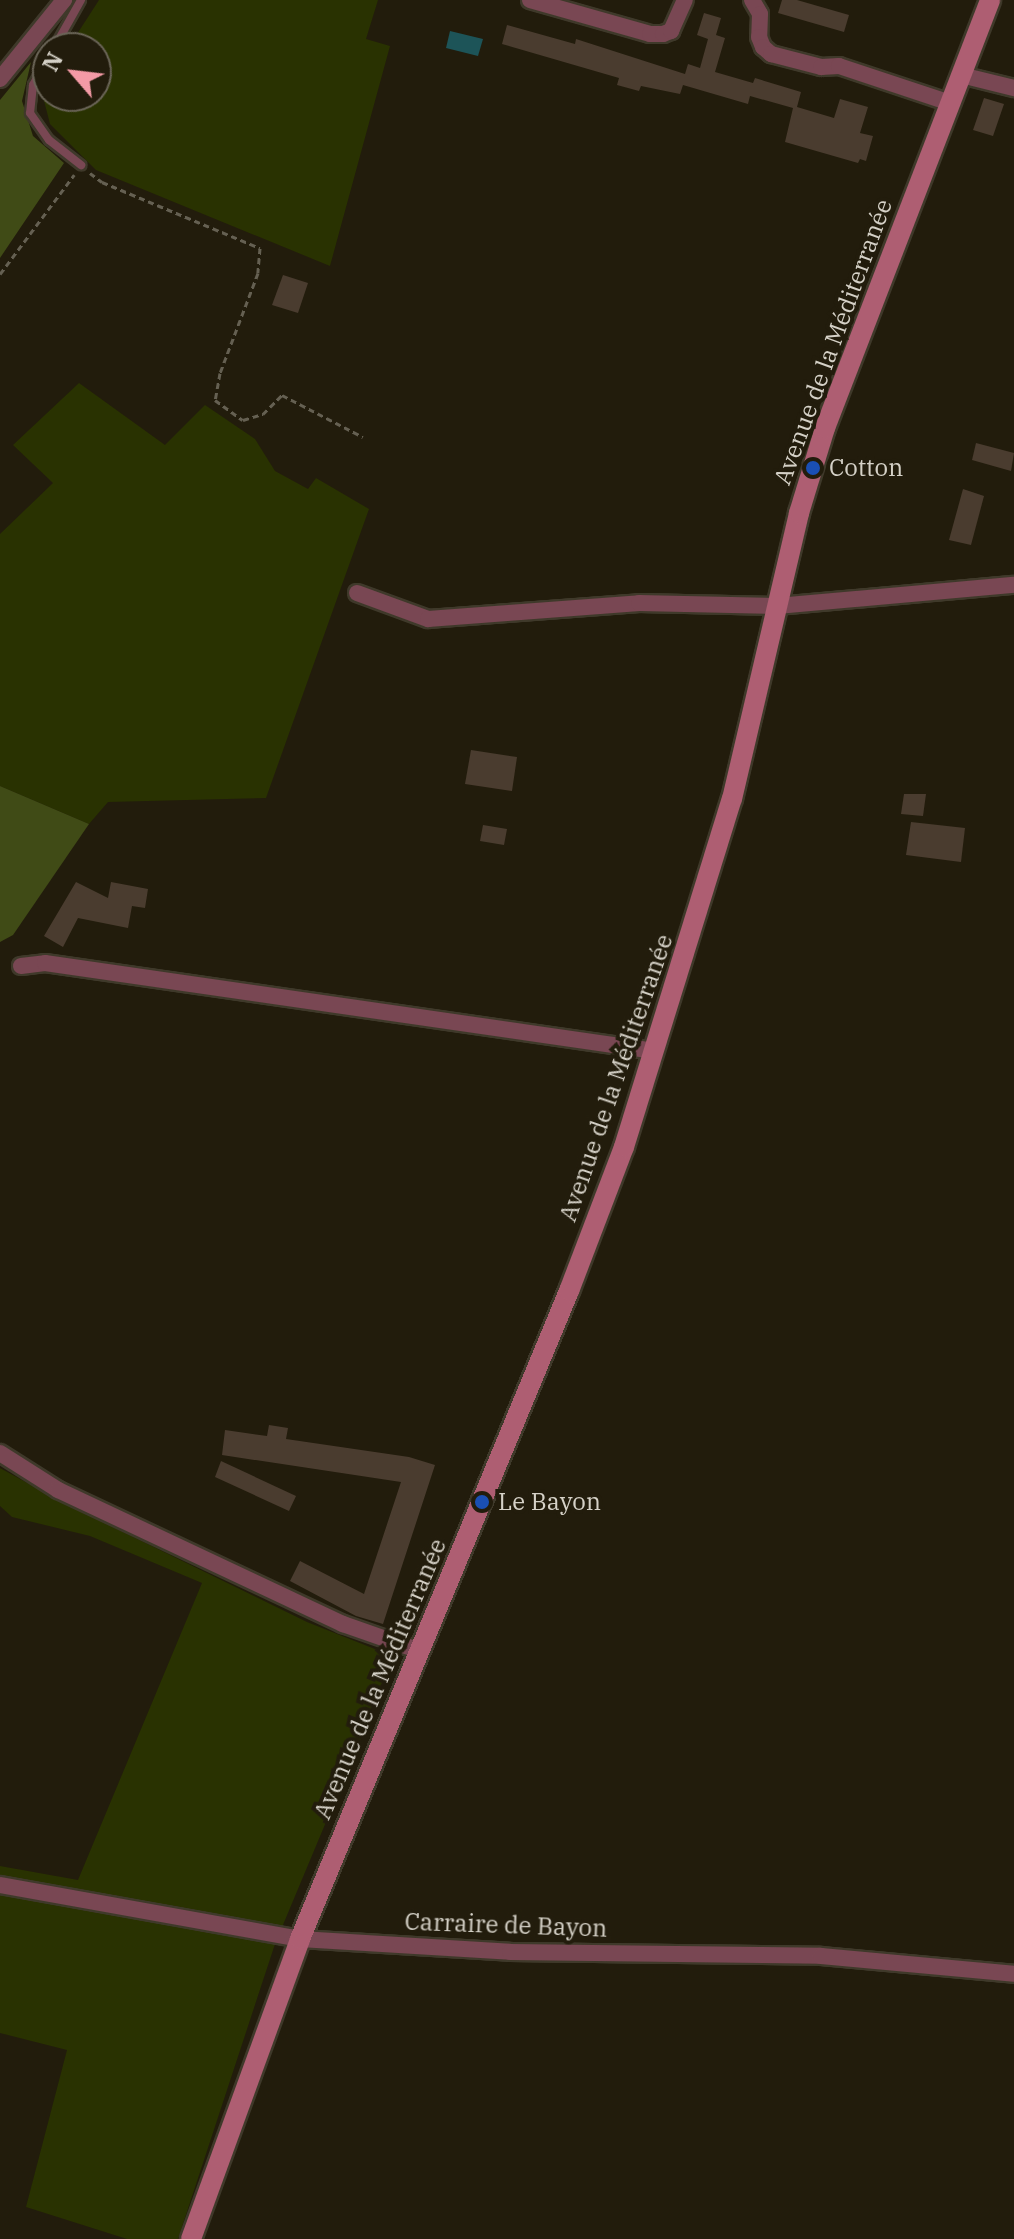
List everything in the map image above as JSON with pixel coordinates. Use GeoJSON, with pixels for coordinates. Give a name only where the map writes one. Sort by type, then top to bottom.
{"type":"FeatureCollection","features":[{"type":"Feature","properties":{"kind":"main road","name":"Avenue de la Méditerranée"},"geometry":{"type":"LineString","coordinates":[[191,2239],[300,1939],[569,1291],[624,1147],[732,799],[799,513],[825,428],[990,0]]}},
{"type":"Feature","properties":{"kind":"main road","name":"Avenue de la Méditerranée"},"geometry":{"type":"LineString","coordinates":[[199,2239],[222,2150]]}},
{"type":"Feature","properties":{"kind":"street"},"geometry":{"type":"LineString","coordinates":[[0,79],[64,0]]}},
{"type":"Feature","properties":{"kind":"street"},"geometry":{"type":"LineString","coordinates":[[530,0],[650,34],[663,34],[671,31],[685,0]]}},
{"type":"Feature","properties":{"kind":"street"},"geometry":{"type":"LineString","coordinates":[[752,0],[760,14],[759,37],[763,47],[771,54],[821,67],[839,66],[950,103]]}},
{"type":"Feature","properties":{"kind":"street"},"geometry":{"type":"LineString","coordinates":[[961,75],[1014,88]]}},
{"type":"Feature","properties":{"kind":"street"},"geometry":{"type":"LineString","coordinates":[[357,593],[428,619],[639,603],[777,606],[1014,585]]}},
{"type":"Feature","properties":{"kind":"street"},"geometry":{"type":"LineString","coordinates":[[21,966],[45,963],[655,1051]]}},
{"type":"Feature","properties":{"kind":"street"},"geometry":{"type":"LineString","coordinates":[[0,1453],[58,1490],[328,1617],[420,1651]]}},
{"type":"Feature","properties":{"kind":"street","name":"Carraire de Bayon"},"geometry":{"type":"LineString","coordinates":[[0,1885],[300,1939],[510,1952],[821,1956],[1014,1974]]}},
{"type":"Feature","properties":{"kind":"lane"},"geometry":{"type":"LineString","coordinates":[[63,32],[81,0]]}},
{"type":"Feature","properties":{"kind":"lane"},"geometry":{"type":"LineString","coordinates":[[32,94],[30,113],[49,140],[81,165]]}},
{"type":"Feature","properties":{"kind":"path"},"geometry":{"type":"LineString","coordinates":[[0,274],[30,238],[81,165],[102,182],[260,248],[258,273],[220,373],[215,400],[243,420],[263,414],[282,395],[363,437]]}},
{"type":"Feature","properties":{"kind":"green space"},"geometry":{"type":"Polygon","coordinates":[[[99,0],[378,0],[366,39],[390,46],[330,266],[96,170],[50,124],[47,112],[112,112],[112,32],[78,32],[99,0]]]}},
{"type":"Feature","properties":{"kind":"green space"},"geometry":{"type":"Polygon","coordinates":[[[31,62],[22,101],[33,136],[64,163],[0,258],[0,100],[31,62]]]}},
{"type":"Feature","properties":{"kind":"green space"},"geometry":{"type":"Polygon","coordinates":[[[79,383],[165,445],[205,405],[255,439],[275,471],[308,489],[316,478],[369,509],[266,798],[108,802],[89,824],[0,786],[0,534],[53,483],[13,445],[79,383]]]}},
{"type":"Feature","properties":{"kind":"green space"},"geometry":{"type":"Polygon","coordinates":[[[0,786],[89,824],[13,935],[0,942],[0,786]]]}},
{"type":"Feature","properties":{"kind":"green space"},"geometry":{"type":"Polygon","coordinates":[[[0,1468],[64,1503],[307,1622],[395,1657],[275,1944],[178,2239],[127,2239],[26,2207],[67,2050],[0,2033],[0,1866],[78,1880],[202,1583],[90,1536],[12,1517],[0,1506],[0,1468]]]}},
{"type":"Feature","properties":{"kind":"water"},"geometry":{"type":"Polygon","coordinates":[[[450,31],[483,39],[478,56],[446,48],[450,31]]]}},
{"type":"Feature","properties":{"kind":"building"},"geometry":{"type":"Polygon","coordinates":[[[782,0],[797,0],[849,15],[844,32],[778,13],[782,0]]]}},
{"type":"Feature","properties":{"kind":"building"},"geometry":{"type":"Polygon","coordinates":[[[704,13],[721,18],[716,35],[725,38],[715,72],[753,83],[755,78],[801,92],[797,107],[834,118],[840,99],[868,107],[860,133],[873,136],[866,161],[860,159],[858,163],[785,142],[793,108],[750,96],[748,104],[683,85],[680,94],[641,86],[639,91],[617,85],[619,78],[502,44],[507,25],[575,44],[576,39],[685,74],[688,64],[700,68],[708,39],[697,35],[704,13]]]}},
{"type":"Feature","properties":{"kind":"building"},"geometry":{"type":"Polygon","coordinates":[[[984,98],[1004,104],[993,136],[973,130],[984,98]]]}},
{"type":"Feature","properties":{"kind":"building"},"geometry":{"type":"Polygon","coordinates":[[[283,275],[308,283],[298,313],[272,305],[283,275]]]}},
{"type":"Feature","properties":{"kind":"building"},"geometry":{"type":"Polygon","coordinates":[[[976,443],[1014,453],[1011,471],[972,460],[976,443]]]}},
{"type":"Feature","properties":{"kind":"building"},"geometry":{"type":"Polygon","coordinates":[[[963,489],[984,496],[971,545],[949,540],[963,489]]]}},
{"type":"Feature","properties":{"kind":"building"},"geometry":{"type":"Polygon","coordinates":[[[471,750],[517,757],[512,791],[465,784],[471,750]]]}},
{"type":"Feature","properties":{"kind":"building"},"geometry":{"type":"Polygon","coordinates":[[[904,794],[926,794],[923,816],[901,814],[904,794]]]}},
{"type":"Feature","properties":{"kind":"building"},"geometry":{"type":"Polygon","coordinates":[[[911,822],[965,828],[961,862],[906,855],[911,822]]]}},
{"type":"Feature","properties":{"kind":"building"},"geometry":{"type":"Polygon","coordinates":[[[483,825],[507,829],[504,845],[480,841],[483,825]]]}},
{"type":"Feature","properties":{"kind":"building"},"geometry":{"type":"Polygon","coordinates":[[[76,882],[108,898],[111,882],[148,889],[145,908],[132,906],[128,928],[78,918],[63,947],[44,936],[76,882]]]}},
{"type":"Feature","properties":{"kind":"building"},"geometry":{"type":"Polygon","coordinates":[[[269,1425],[288,1428],[286,1439],[409,1457],[435,1465],[383,1624],[356,1616],[290,1581],[300,1561],[364,1594],[401,1482],[222,1455],[225,1430],[267,1436],[269,1425]]]}},
{"type":"Feature","properties":{"kind":"building"},"geometry":{"type":"Polygon","coordinates":[[[221,1461],[296,1496],[289,1511],[215,1477],[221,1461]]]}},
{"type":"Feature","properties":{"kind":"place","name":"Cotton"},"geometry":{"type":"Point","coordinates":[813,468]}},
{"type":"Feature","properties":{"kind":"place","name":"Le Bayon"},"geometry":{"type":"Point","coordinates":[482,1502]}}]}
